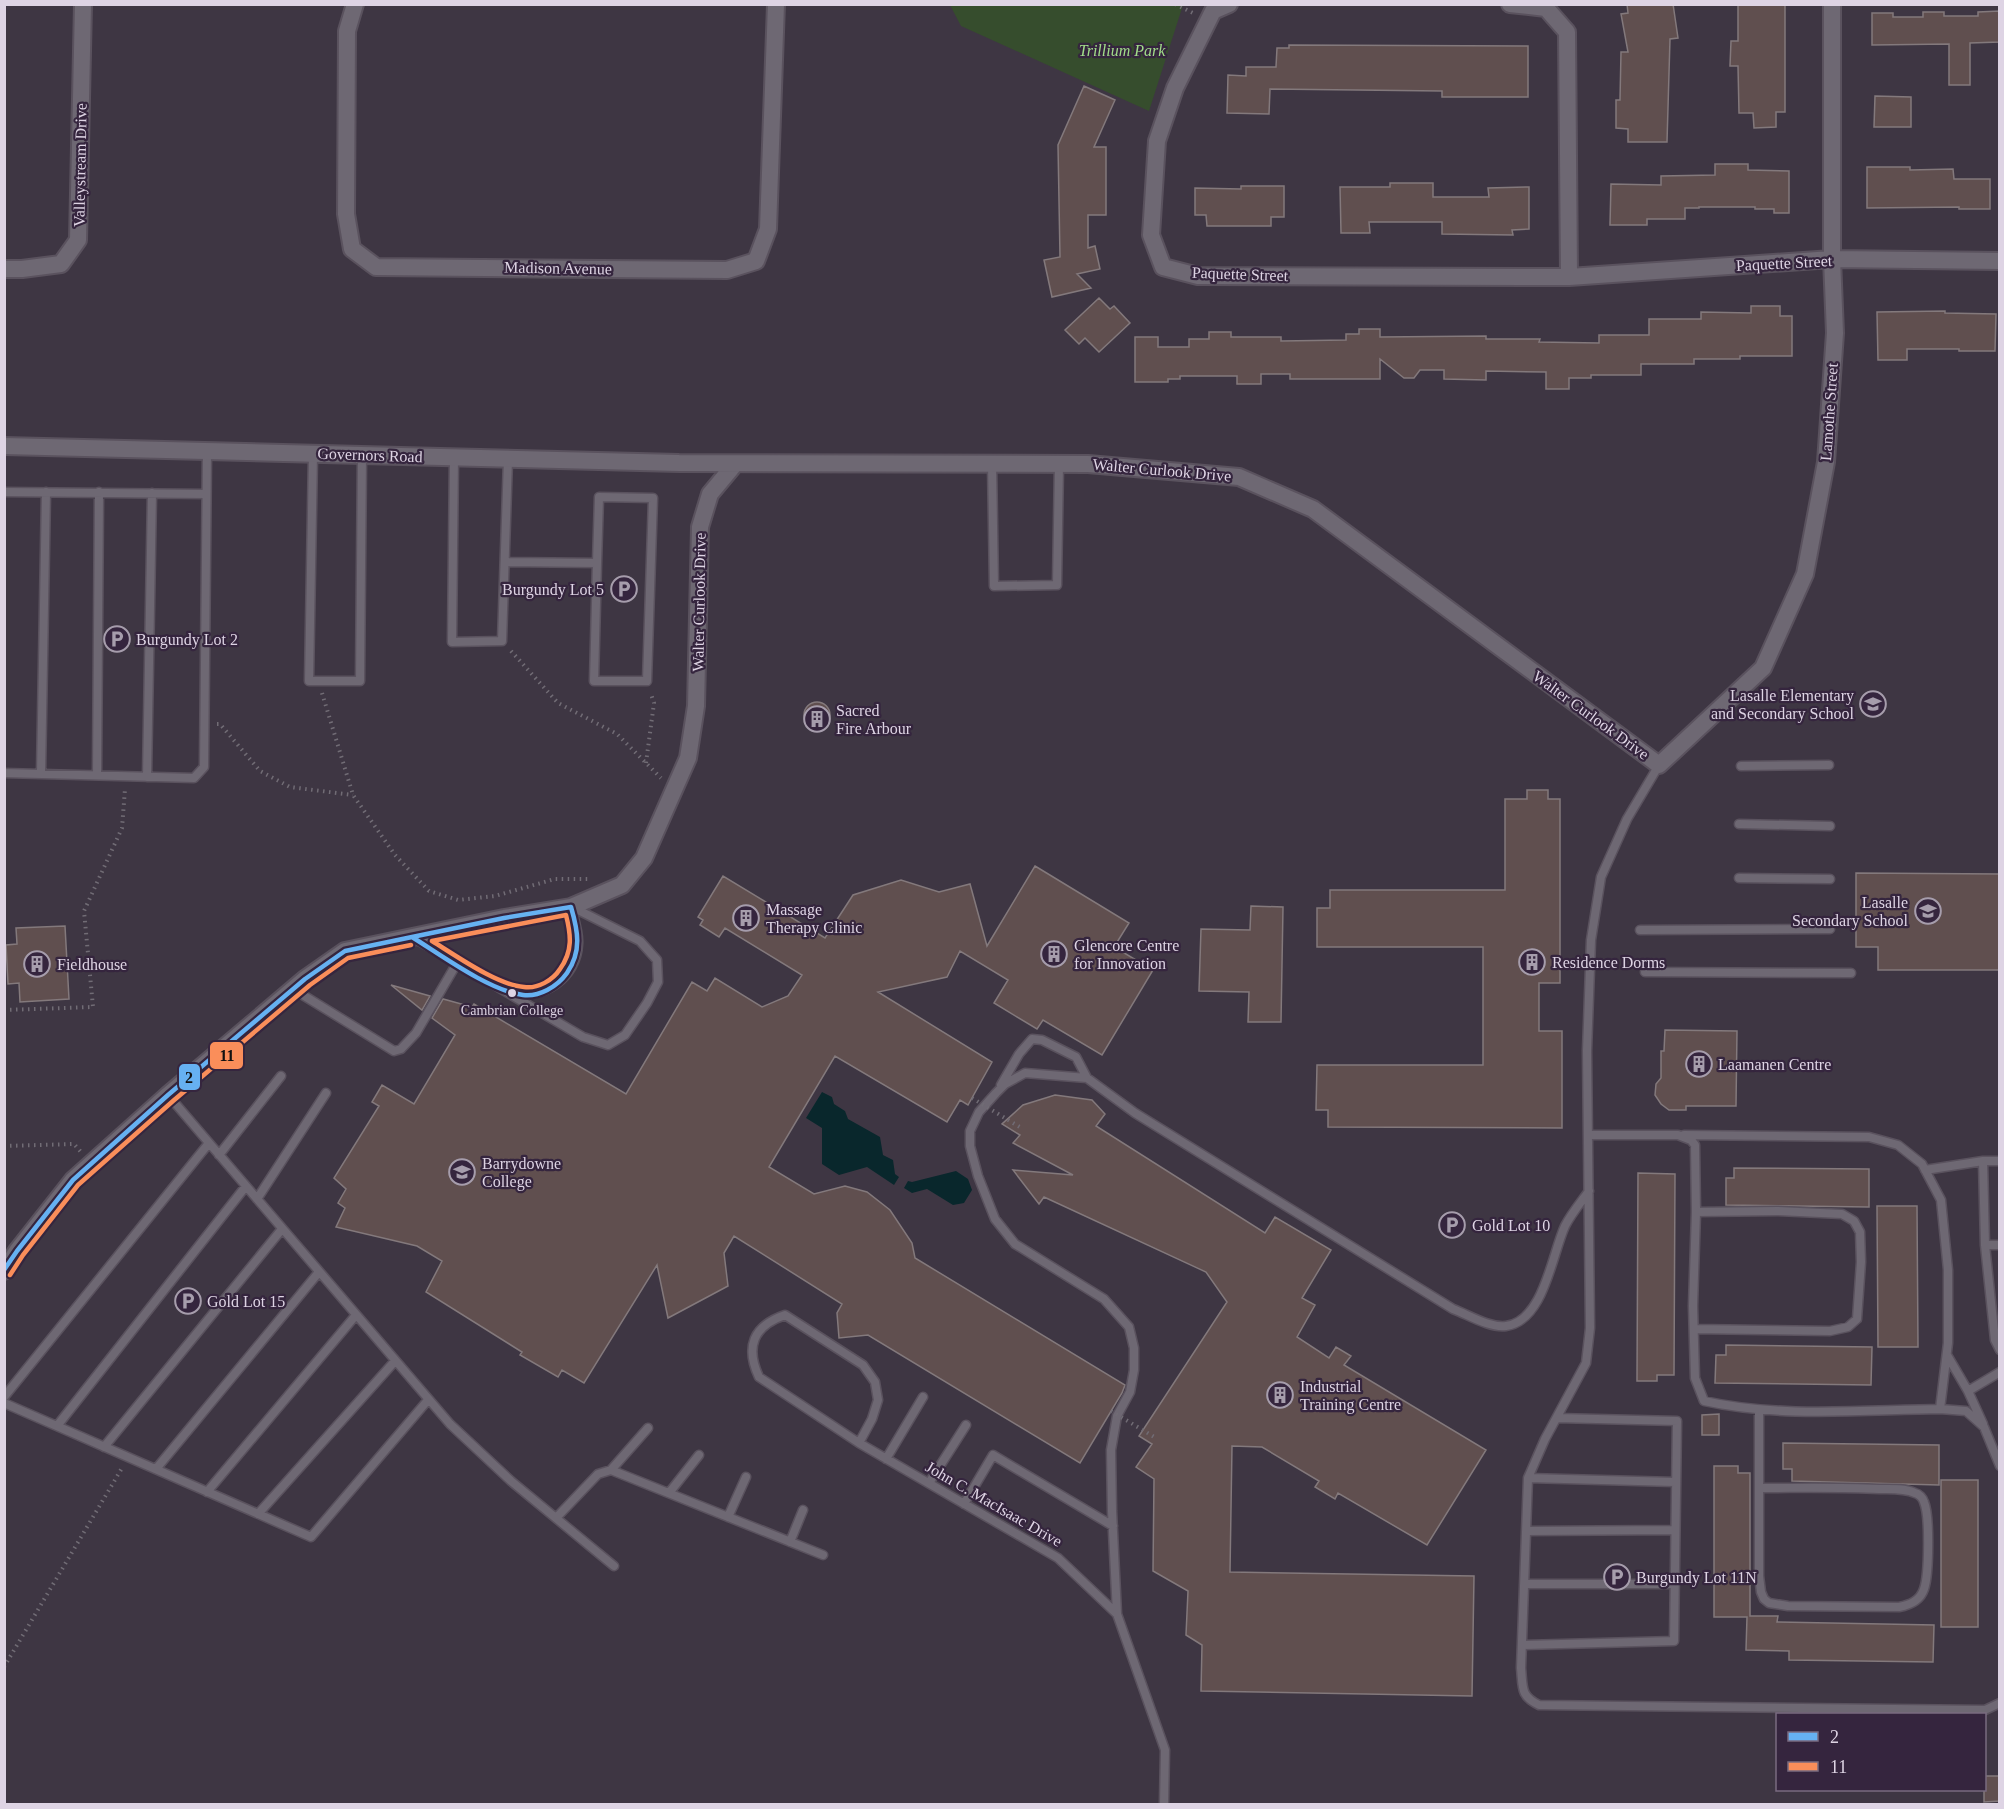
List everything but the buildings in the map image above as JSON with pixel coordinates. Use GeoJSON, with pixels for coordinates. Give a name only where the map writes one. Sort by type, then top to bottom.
{"type":"FeatureCollection","features":[{"type":"Feature","properties":{"kind":"street","name":"Valleystream Drive"},"geometry":{"type":"LineString","coordinates":[[4,269],[60,264],[78,240],[82,4]]}},
{"type":"Feature","properties":{"kind":"street","name":"Madison Avenue"},"geometry":{"type":"LineString","coordinates":[[355,4],[347,31],[346,214],[352,249],[376,267],[726,270],[756,261],[768,229],[777,4]]}},
{"type":"Feature","properties":{"kind":"street","name":"Paquette Street"},"geometry":{"type":"LineString","coordinates":[[1229,4],[1213,11],[1175,88],[1157,141],[1151,235],[1163,267],[1198,276],[1569,277],[1832,259],[2000,261]]}},
{"type":"Feature","properties":{"kind":"street"},"geometry":{"type":"LineString","coordinates":[[1510,4],[1546,8],[1567,32],[1569,277]]}},
{"type":"Feature","properties":{"kind":"street","name":"Lamothe Street"},"geometry":{"type":"LineString","coordinates":[[1659,765],[1762,668],[1805,574],[1826,462],[1834,333],[1832,4]]}},
{"type":"Feature","properties":{"kind":"street","name":"Governors Road"},"geometry":{"type":"LineString","coordinates":[[4,446],[735,464]]}},
{"type":"Feature","properties":{"kind":"street","name":"Walter Curlook Drive"},"geometry":{"type":"LineString","coordinates":[[4,1271],[73,1180],[91,1163],[293,988],[345,951],[571,907],[622,885],[644,858],[688,758],[696,706],[700,527],[710,494],[735,464],[1088,464],[1239,477],[1313,509],[1659,765]]}},
{"type":"Feature","properties":{"kind":"lane"},"geometry":{"type":"LineString","coordinates":[[4,773],[194,778],[204,767],[207,451]]}},
{"type":"Feature","properties":{"kind":"lane"},"geometry":{"type":"LineString","coordinates":[[313,454],[309,681],[360,681],[362,455]]}},
{"type":"Feature","properties":{"kind":"lane"},"geometry":{"type":"LineString","coordinates":[[454,458],[452,642],[502,641],[508,459]]}},
{"type":"Feature","properties":{"kind":"lane"},"geometry":{"type":"LineString","coordinates":[[992,464],[994,586],[1057,585],[1059,464]]}},
{"type":"Feature","properties":{"kind":"lane"},"geometry":{"type":"LineString","coordinates":[[4,492],[206,494]]}},
{"type":"Feature","properties":{"kind":"lane"},"geometry":{"type":"LineString","coordinates":[[41,774],[46,492]]}},
{"type":"Feature","properties":{"kind":"lane"},"geometry":{"type":"LineString","coordinates":[[97,775],[99,492]]}},
{"type":"Feature","properties":{"kind":"lane"},"geometry":{"type":"LineString","coordinates":[[147,777],[152,493]]}},
{"type":"Feature","properties":{"kind":"lane"},"geometry":{"type":"LineString","coordinates":[[599,497],[652,498],[647,681],[594,681],[597,563],[599,497]]}},
{"type":"Feature","properties":{"kind":"lane"},"geometry":{"type":"LineString","coordinates":[[505,562],[597,563]]}},
{"type":"Feature","properties":{"kind":"lane"},"geometry":{"type":"LineString","coordinates":[[1659,765],[1627,819],[1601,877],[1591,940],[1587,1051],[1590,1328],[1586,1363],[1545,1439],[1528,1478],[1521,1645],[1524,1693],[1528,1700],[1539,1705],[1986,1710],[2000,1703]]}},
{"type":"Feature","properties":{"kind":"lane"},"geometry":{"type":"LineString","coordinates":[[1741,766],[1829,765]]}},
{"type":"Feature","properties":{"kind":"lane"},"geometry":{"type":"LineString","coordinates":[[1739,824],[1830,826]]}},
{"type":"Feature","properties":{"kind":"lane"},"geometry":{"type":"LineString","coordinates":[[1739,878],[1830,879]]}},
{"type":"Feature","properties":{"kind":"lane"},"geometry":{"type":"LineString","coordinates":[[500,988],[524,995],[545,991],[560,982],[575,963],[579,944],[571,907]]}},
{"type":"Feature","properties":{"kind":"lane"},"geometry":{"type":"LineString","coordinates":[[412,937],[583,1037],[608,1045],[625,1035],[658,982],[657,960],[640,941],[571,907]]}},
{"type":"Feature","properties":{"kind":"lane"},"geometry":{"type":"LineString","coordinates":[[1640,930],[1830,929]]}},
{"type":"Feature","properties":{"kind":"lane"},"geometry":{"type":"LineString","coordinates":[[293,988],[393,1051],[401,1049],[416,1033],[457,963]]}},
{"type":"Feature","properties":{"kind":"lane"},"geometry":{"type":"LineString","coordinates":[[1645,972],[1851,973]]}},
{"type":"Feature","properties":{"kind":"lane"},"geometry":{"type":"LineString","coordinates":[[996,1093],[1019,1054],[1032,1039],[1042,1040],[1076,1057],[1087,1078],[1135,1113],[1453,1309],[1492,1325],[1506,1326],[1515,1323],[1527,1315],[1539,1300],[1566,1225],[1589,1191]]}},
{"type":"Feature","properties":{"kind":"lane"},"geometry":{"type":"LineString","coordinates":[[1087,1078],[1025,1073],[1005,1084],[979,1112],[970,1131],[970,1146],[978,1176],[995,1219],[1015,1244],[1104,1299],[1129,1327],[1134,1348],[1134,1370],[1130,1392],[1117,1416],[1111,1450],[1118,1614]]}},
{"type":"Feature","properties":{"kind":"lane"},"geometry":{"type":"LineString","coordinates":[[219,1155],[281,1076]]}},
{"type":"Feature","properties":{"kind":"lane"},"geometry":{"type":"LineString","coordinates":[[257,1199],[326,1093]]}},
{"type":"Feature","properties":{"kind":"lane"},"geometry":{"type":"LineString","coordinates":[[168,1095],[458,1433],[511,1481],[614,1566]]}},
{"type":"Feature","properties":{"kind":"lane"},"geometry":{"type":"LineString","coordinates":[[1678,1135],[1691,1140],[1695,1145],[1695,1378],[1704,1401],[1773,1412],[1940,1409],[1965,1411],[1984,1427]]}},
{"type":"Feature","properties":{"kind":"lane"},"geometry":{"type":"LineString","coordinates":[[1588,1136],[1869,1137],[1898,1145],[1922,1164],[1941,1200],[1947,1270],[1947,1354],[1940,1409]]}},
{"type":"Feature","properties":{"kind":"lane"},"geometry":{"type":"LineString","coordinates":[[4,1397],[208,1143]]}},
{"type":"Feature","properties":{"kind":"lane"},"geometry":{"type":"LineString","coordinates":[[1925,1170],[1983,1161],[2000,1161]]}},
{"type":"Feature","properties":{"kind":"lane"},"geometry":{"type":"LineString","coordinates":[[1983,1161],[1985,1245],[1995,1303],[1995,1340],[2000,1350]]}},
{"type":"Feature","properties":{"kind":"lane"},"geometry":{"type":"LineString","coordinates":[[57,1426],[246,1186]]}},
{"type":"Feature","properties":{"kind":"lane"},"geometry":{"type":"LineString","coordinates":[[1694,1329],[1830,1331],[1848,1327],[1857,1319],[1861,1262],[1860,1232],[1854,1221],[1842,1214],[1778,1211],[1696,1212]]}},
{"type":"Feature","properties":{"kind":"lane"},"geometry":{"type":"LineString","coordinates":[[104,1447],[282,1229]]}},
{"type":"Feature","properties":{"kind":"lane"},"geometry":{"type":"LineString","coordinates":[[1985,1245],[2000,1245]]}},
{"type":"Feature","properties":{"kind":"lane"},"geometry":{"type":"LineString","coordinates":[[156,1469],[319,1272]]}},
{"type":"Feature","properties":{"kind":"lane"},"geometry":{"type":"LineString","coordinates":[[207,1492],[356,1315]]}},
{"type":"Feature","properties":{"kind":"lane","name":"John C. MacIsaac Drive"},"geometry":{"type":"LineString","coordinates":[[859,1443],[872,1419],[878,1400],[875,1382],[863,1365],[785,1315],[759,1329],[752,1347],[751,1361],[759,1377],[859,1443],[1058,1558],[1118,1614],[1165,1750],[1164,1804]]}},
{"type":"Feature","properties":{"kind":"lane"},"geometry":{"type":"LineString","coordinates":[[1947,1354],[1968,1391],[2000,1466]]}},
{"type":"Feature","properties":{"kind":"lane"},"geometry":{"type":"LineString","coordinates":[[258,1514],[395,1360]]}},
{"type":"Feature","properties":{"kind":"lane"},"geometry":{"type":"LineString","coordinates":[[1968,1391],[2000,1372]]}},
{"type":"Feature","properties":{"kind":"lane"},"geometry":{"type":"LineString","coordinates":[[886,1459],[923,1397]]}},
{"type":"Feature","properties":{"kind":"lane"},"geometry":{"type":"LineString","coordinates":[[4,1403],[311,1538],[428,1400]]}},
{"type":"Feature","properties":{"kind":"lane"},"geometry":{"type":"LineString","coordinates":[[1759,1410],[1759,1488],[1759,1576],[1761,1592],[1769,1603],[1788,1606],[1899,1607],[1910,1605],[1924,1590],[1927,1515],[1924,1500],[1917,1493],[1905,1490],[1852,1488],[1759,1488]]}},
{"type":"Feature","properties":{"kind":"lane"},"geometry":{"type":"LineString","coordinates":[[1521,1645],[1674,1641],[1677,1421],[1557,1418]]}},
{"type":"Feature","properties":{"kind":"lane"},"geometry":{"type":"LineString","coordinates":[[928,1483],[966,1425]]}},
{"type":"Feature","properties":{"kind":"lane"},"geometry":{"type":"LineString","coordinates":[[556,1518],[598,1474],[611,1470],[648,1428]]}},
{"type":"Feature","properties":{"kind":"lane"},"geometry":{"type":"LineString","coordinates":[[669,1493],[699,1455]]}},
{"type":"Feature","properties":{"kind":"lane"},"geometry":{"type":"LineString","coordinates":[[964,1504],[993,1455],[1113,1526]]}},
{"type":"Feature","properties":{"kind":"lane"},"geometry":{"type":"LineString","coordinates":[[611,1470],[823,1555]]}},
{"type":"Feature","properties":{"kind":"lane"},"geometry":{"type":"LineString","coordinates":[[728,1517],[747,1477]]}},
{"type":"Feature","properties":{"kind":"lane"},"geometry":{"type":"LineString","coordinates":[[1528,1478],[1675,1482]]}},
{"type":"Feature","properties":{"kind":"lane"},"geometry":{"type":"LineString","coordinates":[[790,1542],[803,1510]]}},
{"type":"Feature","properties":{"kind":"lane"},"geometry":{"type":"LineString","coordinates":[[1526,1531],[1675,1530]]}},
{"type":"Feature","properties":{"kind":"lane"},"geometry":{"type":"LineString","coordinates":[[1524,1584],[1673,1584]]}},
{"type":"Feature","properties":{"kind":"path"},"geometry":{"type":"LineString","coordinates":[[502,641],[558,703],[618,734],[674,791]]}},
{"type":"Feature","properties":{"kind":"path"},"geometry":{"type":"LineString","coordinates":[[319,681],[353,795],[395,855],[429,891],[458,900],[495,896],[555,879],[593,879],[611,890]]}},
{"type":"Feature","properties":{"kind":"path"},"geometry":{"type":"LineString","coordinates":[[646,763],[654,703],[647,681]]}},
{"type":"Feature","properties":{"kind":"path"},"geometry":{"type":"LineString","coordinates":[[204,724],[220,724],[260,771],[290,787],[353,795]]}},
{"type":"Feature","properties":{"kind":"path"},"geometry":{"type":"LineString","coordinates":[[4,1010],[93,1007],[84,911],[122,828],[125,776]]}},
{"type":"Feature","properties":{"kind":"path"},"geometry":{"type":"LineString","coordinates":[[972,1098],[1023,1129]]}},
{"type":"Feature","properties":{"kind":"path"},"geometry":{"type":"LineString","coordinates":[[4,1146],[74,1144],[91,1163]]}},
{"type":"Feature","properties":{"kind":"path"},"geometry":{"type":"LineString","coordinates":[[1111,1411],[1156,1438]]}},
{"type":"Feature","properties":{"kind":"path"},"geometry":{"type":"LineString","coordinates":[[4,1667],[128,1457]]}},
{"type":"Feature","properties":{"kind":"green space","name":"Trillium Park"},"geometry":{"type":"Polygon","coordinates":[[[950,5],[1183,5],[1149,111],[961,26],[950,5]]]}},
{"type":"Feature","properties":{"kind":"shaded area"},"geometry":{"type":"Polygon","coordinates":[[[822,1092],[832,1097],[834,1104],[845,1111],[848,1119],[880,1137],[883,1155],[893,1160],[895,1174],[899,1177],[894,1185],[867,1167],[839,1175],[822,1164],[822,1128],[806,1118],[822,1092]]]}},
{"type":"Feature","properties":{"kind":"shaded area"},"geometry":{"type":"Polygon","coordinates":[[[956,1171],[968,1179],[972,1190],[964,1203],[953,1205],[927,1189],[912,1193],[904,1188],[908,1181],[956,1171]]]}},
{"type":"Feature","properties":{"kind":"transit line","name":"2"},"geometry":{"type":"LineString","coordinates":[[571,907],[577,941],[572,965],[558,983],[535,994],[523,995],[496,987],[412,937],[571,907]]}},
{"type":"Feature","properties":{"kind":"transit line","name":"11"},"geometry":{"type":"LineString","coordinates":[[566,915],[570,936],[567,956],[553,977],[535,987],[524,987],[501,981],[432,941],[566,915]]}},
{"type":"Feature","properties":{"kind":"transit line","name":"2"},"geometry":{"type":"LineString","coordinates":[[4,1270],[73,1180],[168,1095],[305,979],[345,951],[412,937]]}},
{"type":"Feature","properties":{"kind":"transit line","name":"11"},"geometry":{"type":"LineString","coordinates":[[10,1275],[78,1185],[310,985],[348,958],[411,945]]}},
{"type":"Feature","properties":{"kind":"place","name":"Burgundy Lot 5"},"geometry":{"type":"Point","coordinates":[624,589]}},
{"type":"Feature","properties":{"kind":"place","name":"Burgundy Lot 2"},"geometry":{"type":"Point","coordinates":[117,639]}},
{"type":"Feature","properties":{"kind":"place","name":"Lasalle Elementary and Secondary School"},"geometry":{"type":"Point","coordinates":[1873,704]}},
{"type":"Feature","properties":{"kind":"place","name":"Sacred Fire Arbour"},"geometry":{"type":"Point","coordinates":[817,719]}},
{"type":"Feature","properties":{"kind":"place","name":"Lasalle Secondary School"},"geometry":{"type":"Point","coordinates":[1928,911]}},
{"type":"Feature","properties":{"kind":"place","name":"Massage Therapy Clinic"},"geometry":{"type":"Point","coordinates":[746,918]}},
{"type":"Feature","properties":{"kind":"place","name":"Glencore Centre for Innovation"},"geometry":{"type":"Point","coordinates":[1054,954]}},
{"type":"Feature","properties":{"kind":"place","name":"Residence Dorms"},"geometry":{"type":"Point","coordinates":[1532,962]}},
{"type":"Feature","properties":{"kind":"place","name":"Fieldhouse"},"geometry":{"type":"Point","coordinates":[37,964]}},
{"type":"Feature","properties":{"kind":"place","name":"Cambrian College"},"geometry":{"type":"Point","coordinates":[512,993]}},
{"type":"Feature","properties":{"kind":"place","name":"Laamanen Centre"},"geometry":{"type":"Point","coordinates":[1699,1064]}},
{"type":"Feature","properties":{"kind":"place","name":"Barrydowne College"},"geometry":{"type":"Point","coordinates":[462,1172]}},
{"type":"Feature","properties":{"kind":"place","name":"Gold Lot 10"},"geometry":{"type":"Point","coordinates":[1452,1225]}},
{"type":"Feature","properties":{"kind":"place","name":"Gold Lot 15"},"geometry":{"type":"Point","coordinates":[188,1301]}},
{"type":"Feature","properties":{"kind":"place","name":"Industrial Training Centre"},"geometry":{"type":"Point","coordinates":[1280,1395]}},
{"type":"Feature","properties":{"kind":"place","name":"Burgundy Lot 11N"},"geometry":{"type":"Point","coordinates":[1617,1577]}}]}
